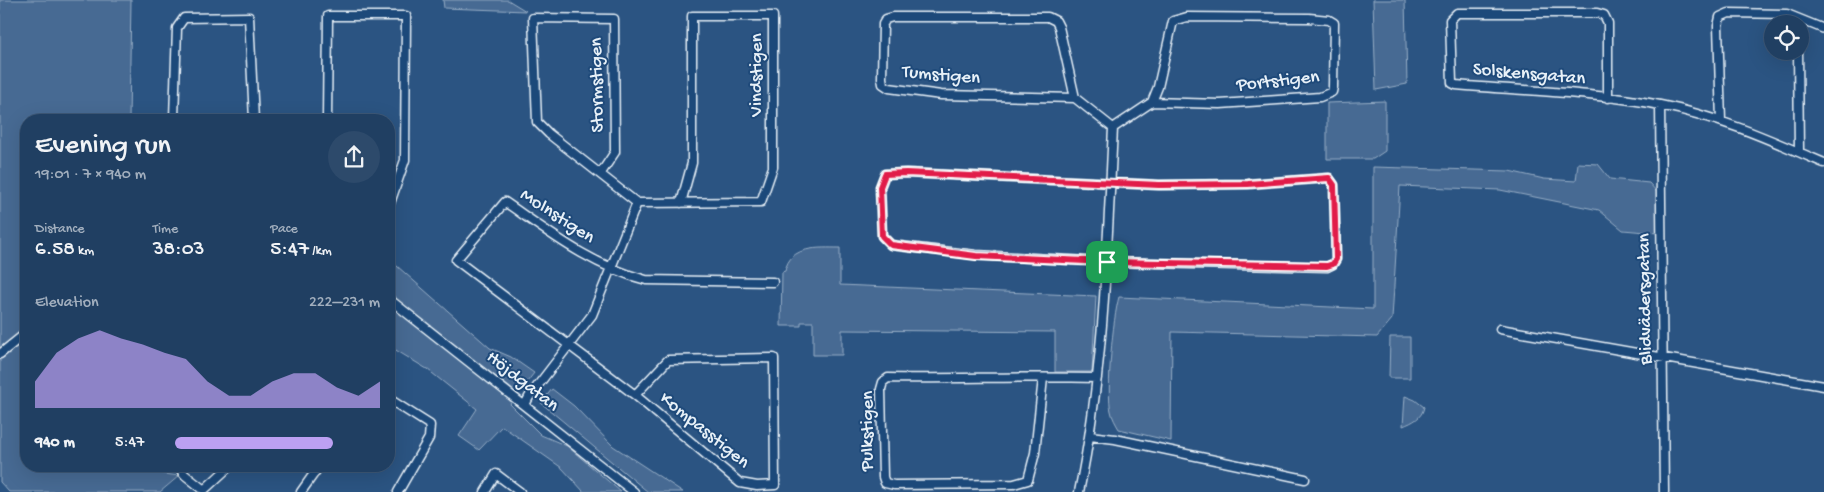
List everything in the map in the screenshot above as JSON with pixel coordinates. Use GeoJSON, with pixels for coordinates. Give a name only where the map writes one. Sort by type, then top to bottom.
{"type":"FeatureCollection","features":[{"type":"Feature","properties":{"kind":"street","name":"Solskensgatan"},"geometry":{"type":"LineString","coordinates":[[1608,98],[1608,24],[1604,15],[1597,13],[1457,13],[1450,20],[1452,83],[1456,85],[1608,98],[1660,105],[1721,120],[1824,163]]}},
{"type":"Feature","properties":{"kind":"street"},"geometry":{"type":"LineString","coordinates":[[1721,120],[1718,26],[1720,17],[1729,13],[1789,15]]}},
{"type":"Feature","properties":{"kind":"street"},"geometry":{"type":"LineString","coordinates":[[327,114],[328,16],[406,16],[405,160],[395,189]]}},
{"type":"Feature","properties":{"kind":"street","name":"Vindstigen"},"geometry":{"type":"LineString","coordinates":[[638,203],[681,203],[761,202],[772,166],[773,16],[692,16],[692,163],[681,203]]}},
{"type":"Feature","properties":{"kind":"street"},"geometry":{"type":"LineString","coordinates":[[174,114],[177,28],[181,20],[184,18],[250,17],[254,114]]}},
{"type":"Feature","properties":{"kind":"street","name":"Tumstigen"},"geometry":{"type":"LineString","coordinates":[[893,17],[1048,17],[1056,21],[1059,27],[1075,98],[941,95],[889,88],[883,84],[882,78],[883,24],[886,19],[893,17]]}},
{"type":"Feature","properties":{"kind":"street","name":"Portstigen"},"geometry":{"type":"LineString","coordinates":[[1187,17],[1309,18],[1329,20],[1334,23],[1333,87],[1328,95],[1220,104],[1152,102],[1158,87],[1173,21],[1187,17]]}},
{"type":"Feature","properties":{"kind":"street","name":"Stormstigen"},"geometry":{"type":"LineString","coordinates":[[601,173],[615,152],[614,19],[533,18],[537,122],[549,134],[638,203]]}},
{"type":"Feature","properties":{"kind":"street"},"geometry":{"type":"LineString","coordinates":[[1809,24],[1824,29]]}},
{"type":"Feature","properties":{"kind":"street"},"geometry":{"type":"LineString","coordinates":[[1798,60],[1799,152]]}},
{"type":"Feature","properties":{"kind":"street"},"geometry":{"type":"LineString","coordinates":[[1075,98],[1113,128]]}},
{"type":"Feature","properties":{"kind":"street"},"geometry":{"type":"LineString","coordinates":[[1113,128],[1152,102]]}},
{"type":"Feature","properties":{"kind":"street","name":"Blidvädersgatan"},"geometry":{"type":"LineString","coordinates":[[1660,105],[1664,492]]}},
{"type":"Feature","properties":{"kind":"street"},"geometry":{"type":"LineString","coordinates":[[1079,492],[1090,436],[1097,378],[1107,262],[1113,128]]}},
{"type":"Feature","properties":{"kind":"street"},"geometry":{"type":"LineString","coordinates":[[900,173],[1110,182],[1159,185],[1248,184],[1329,178],[1334,185],[1336,259],[1333,264],[1327,266],[1107,262],[976,256],[891,245],[882,236],[880,187],[885,174],[900,173]]}},
{"type":"Feature","properties":{"kind":"street","name":"Molnstigen"},"geometry":{"type":"LineString","coordinates":[[568,346],[456,260],[505,202],[583,256],[646,280],[773,282]]}},
{"type":"Feature","properties":{"kind":"street"},"geometry":{"type":"LineString","coordinates":[[525,405],[592,315],[638,203]]}},
{"type":"Feature","properties":{"kind":"street","name":"Höjdgatan"},"geometry":{"type":"LineString","coordinates":[[395,304],[634,492]]}},
{"type":"Feature","properties":{"kind":"street"},"geometry":{"type":"LineString","coordinates":[[1500,329],[1824,386]]}},
{"type":"Feature","properties":{"kind":"street"},"geometry":{"type":"LineString","coordinates":[[0,354],[20,338]]}},
{"type":"Feature","properties":{"kind":"street","name":"Kompasstigen"},"geometry":{"type":"LineString","coordinates":[[568,346],[635,395],[740,483],[757,486],[775,485],[774,358],[668,360],[635,395]]}},
{"type":"Feature","properties":{"kind":"street","name":"Pulkstigen"},"geometry":{"type":"LineString","coordinates":[[1042,378],[1035,453],[1028,480],[1014,484],[894,484],[885,482],[883,477],[881,389],[883,382],[888,378],[1042,378],[1097,378]]}},
{"type":"Feature","properties":{"kind":"street"},"geometry":{"type":"LineString","coordinates":[[395,403],[430,425],[429,438],[398,492]]}},
{"type":"Feature","properties":{"kind":"street"},"geometry":{"type":"LineString","coordinates":[[1090,436],[1124,440],[1304,479]]}},
{"type":"Feature","properties":{"kind":"street"},"geometry":{"type":"LineString","coordinates":[[183,472],[204,490],[223,472]]}},
{"type":"Feature","properties":{"kind":"street"},"geometry":{"type":"LineString","coordinates":[[300,492],[315,472]]}},
{"type":"Feature","properties":{"kind":"street"},"geometry":{"type":"LineString","coordinates":[[485,492],[496,474],[520,492]]}},
{"type":"Feature","properties":{"kind":"shaded area"},"geometry":{"type":"Polygon","coordinates":[[[0,0],[131,0],[129,114],[20,114],[20,472],[151,472],[179,476],[160,492],[9,492],[0,482],[0,0]]]}},
{"type":"Feature","properties":{"kind":"shaded area"},"geometry":{"type":"Polygon","coordinates":[[[443,0],[508,0],[526,11],[444,8],[443,0]]]}},
{"type":"Feature","properties":{"kind":"shaded area"},"geometry":{"type":"Polygon","coordinates":[[[1373,0],[1405,0],[1407,84],[1376,90],[1373,0]]]}},
{"type":"Feature","properties":{"kind":"shaded area"},"geometry":{"type":"Polygon","coordinates":[[[1385,101],[1385,151],[1373,159],[1327,159],[1327,103],[1385,101]]]}},
{"type":"Feature","properties":{"kind":"shaded area"},"geometry":{"type":"Polygon","coordinates":[[[1578,163],[1598,164],[1610,179],[1649,183],[1657,192],[1657,233],[1623,230],[1599,210],[1500,190],[1400,186],[1392,319],[1377,337],[1172,332],[1171,441],[1119,429],[1111,411],[1109,388],[1113,337],[1119,297],[1373,309],[1373,167],[1509,171],[1544,179],[1576,181],[1578,163]]]}},
{"type":"Feature","properties":{"kind":"shaded area"},"geometry":{"type":"Polygon","coordinates":[[[815,248],[840,248],[840,285],[1096,296],[1092,372],[1055,372],[1055,332],[842,330],[842,355],[813,355],[813,322],[801,322],[801,326],[781,326],[782,272],[785,271],[793,256],[799,252],[815,248]]]}},
{"type":"Feature","properties":{"kind":"shaded area"},"geometry":{"type":"Polygon","coordinates":[[[395,264],[490,348],[511,357],[534,373],[510,404],[541,435],[567,446],[621,492],[584,492],[562,468],[502,426],[479,450],[459,436],[477,409],[427,369],[395,350],[395,264]]]}},
{"type":"Feature","properties":{"kind":"shaded area"},"geometry":{"type":"Polygon","coordinates":[[[1390,337],[1410,337],[1410,378],[1389,378],[1390,337]]]}},
{"type":"Feature","properties":{"kind":"shaded area"},"geometry":{"type":"Polygon","coordinates":[[[552,389],[574,406],[613,446],[683,492],[648,492],[541,403],[552,389]]]}},
{"type":"Feature","properties":{"kind":"shaded area"},"geometry":{"type":"Polygon","coordinates":[[[1405,396],[1415,400],[1424,407],[1419,417],[1403,426],[1405,396]]]}},
{"type":"Feature","properties":{"kind":"route"},"geometry":{"type":"LineString","coordinates":[[906,173],[1159,185],[1248,184],[1323,177],[1329,178],[1333,182],[1336,259],[1333,264],[1327,266],[1256,266],[1107,262],[976,256],[891,245],[883,239],[880,225],[880,187],[883,178],[885,174],[906,173]]}}]}
